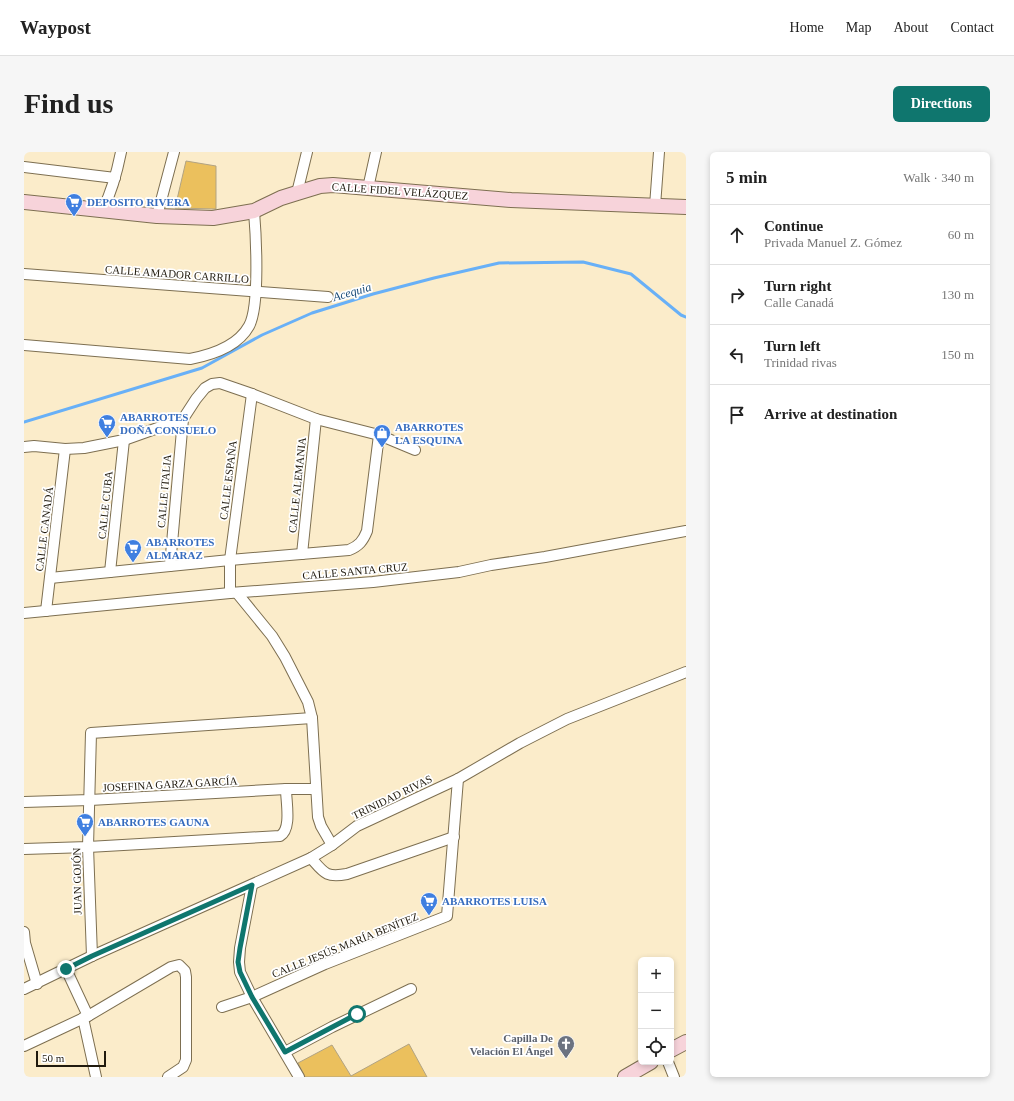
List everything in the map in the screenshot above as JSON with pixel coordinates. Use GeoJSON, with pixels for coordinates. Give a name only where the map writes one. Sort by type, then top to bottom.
{"type":"FeatureCollection","features":[{"type":"Feature","properties":{"kind":"street"},"geometry":{"type":"LineString","coordinates":[[103,210],[116,178],[121,152]]}},
{"type":"Feature","properties":{"kind":"street"},"geometry":{"type":"LineString","coordinates":[[157,216],[174,152]]}},
{"type":"Feature","properties":{"kind":"street"},"geometry":{"type":"LineString","coordinates":[[297,193],[307,152]]}},
{"type":"Feature","properties":{"kind":"street"},"geometry":{"type":"LineString","coordinates":[[368,188],[376,152]]}},
{"type":"Feature","properties":{"kind":"street"},"geometry":{"type":"LineString","coordinates":[[655,206],[659,152]]}},
{"type":"Feature","properties":{"kind":"street"},"geometry":{"type":"LineString","coordinates":[[24,167],[116,178]]}},
{"type":"Feature","properties":{"kind":"street","name":"CALLE FIDEL VELÁZQUEZ"},"geometry":{"type":"LineString","coordinates":[[24,202],[157,216],[213,218],[254,211],[281,198],[320,186],[333,185],[510,200],[686,207]]}},
{"type":"Feature","properties":{"kind":"street"},"geometry":{"type":"LineString","coordinates":[[24,345],[190,359],[216,352],[230,344],[243,334],[250,325],[254,310],[256,292],[256,234],[254,211]]}},
{"type":"Feature","properties":{"kind":"street","name":"CALLE AMADOR CARRILLO"},"geometry":{"type":"LineString","coordinates":[[24,274],[328,297]]}},
{"type":"Feature","properties":{"kind":"street","name":"CALLE ITALIA"},"geometry":{"type":"LineString","coordinates":[[170,566],[183,419],[196,399],[212,384],[226,384],[252,394]]}},
{"type":"Feature","properties":{"kind":"street"},"geometry":{"type":"LineString","coordinates":[[252,394],[316,419],[380,435],[415,450]]}},
{"type":"Feature","properties":{"kind":"street","name":"CALLE ESPAÑA"},"geometry":{"type":"LineString","coordinates":[[234,593],[230,560],[252,394]]}},
{"type":"Feature","properties":{"kind":"street"},"geometry":{"type":"LineString","coordinates":[[24,447],[34,446],[65,449],[84,448],[124,440],[183,419]]}},
{"type":"Feature","properties":{"kind":"street","name":"CALLE ALEMANIA"},"geometry":{"type":"LineString","coordinates":[[302,554],[316,419]]}},
{"type":"Feature","properties":{"kind":"street"},"geometry":{"type":"LineString","coordinates":[[50,578],[349,550],[357,547],[363,541],[367,531],[380,435]]}},
{"type":"Feature","properties":{"kind":"street","name":"CALLE CUBA"},"geometry":{"type":"LineString","coordinates":[[110,572],[124,440]]}},
{"type":"Feature","properties":{"kind":"street","name":"CALLE CANADÁ"},"geometry":{"type":"LineString","coordinates":[[46,611],[65,449]]}},
{"type":"Feature","properties":{"kind":"street","name":"CALLE SANTA CRUZ"},"geometry":{"type":"LineString","coordinates":[[24,614],[234,593],[373,582],[459,572],[686,531]]}},
{"type":"Feature","properties":{"kind":"street"},"geometry":{"type":"LineString","coordinates":[[234,593],[263,623],[285,657],[308,702],[312,718],[318,817],[321,826],[332,845]]}},
{"type":"Feature","properties":{"kind":"street","name":"TRINIDAD RIVAS"},"geometry":{"type":"LineString","coordinates":[[24,989],[92,956],[311,858],[332,845],[357,826],[458,779],[520,742],[567,720],[686,672]]}},
{"type":"Feature","properties":{"kind":"street","name":"JUAN GOJÓN"},"geometry":{"type":"LineString","coordinates":[[92,956],[88,847],[91,733],[312,718]]}},
{"type":"Feature","properties":{"kind":"street"},"geometry":{"type":"LineString","coordinates":[[311,858],[323,872],[336,876],[347,874],[454,837],[458,779]]}},
{"type":"Feature","properties":{"kind":"street"},"geometry":{"type":"LineString","coordinates":[[24,850],[280,836],[286,831],[287,824],[286,789]]}},
{"type":"Feature","properties":{"kind":"street","name":"JOSEFINA GARZA GARCÍA"},"geometry":{"type":"LineString","coordinates":[[24,802],[90,800],[286,789],[316,789]]}},
{"type":"Feature","properties":{"kind":"street","name":"CALLE JESÚS MARÍA BENÍTEZ"},"geometry":{"type":"LineString","coordinates":[[222,1007],[252,997],[325,964],[447,916],[454,837]]}},
{"type":"Feature","properties":{"kind":"street"},"geometry":{"type":"LineString","coordinates":[[252,885],[238,962],[240,972],[252,997],[299,1077]]}},
{"type":"Feature","properties":{"kind":"street"},"geometry":{"type":"LineString","coordinates":[[24,932],[25,943],[37,984]]}},
{"type":"Feature","properties":{"kind":"street"},"geometry":{"type":"LineString","coordinates":[[24,1046],[85,1017],[171,967],[179,965],[185,971],[186,977],[186,1060],[184,1067],[168,1077]]}},
{"type":"Feature","properties":{"kind":"street"},"geometry":{"type":"LineString","coordinates":[[66,969],[85,1017],[96,1077]]}},
{"type":"Feature","properties":{"kind":"street"},"geometry":{"type":"LineString","coordinates":[[285,1052],[332,1027],[411,989]]}},
{"type":"Feature","properties":{"kind":"street"},"geometry":{"type":"LineString","coordinates":[[674,1048],[686,1042]]}},
{"type":"Feature","properties":{"kind":"street"},"geometry":{"type":"LineString","coordinates":[[625,1077],[646,1065]]}},
{"type":"Feature","properties":{"kind":"street"},"geometry":{"type":"LineString","coordinates":[[669,1065],[674,1077]]}},
{"type":"Feature","properties":{"kind":"building"},"geometry":{"type":"Polygon","coordinates":[[[186,161],[216,166],[216,209],[175,208],[186,161]]]}},
{"type":"Feature","properties":{"kind":"building"},"geometry":{"type":"Polygon","coordinates":[[[409,1044],[427,1077],[305,1077],[298,1063],[332,1045],[351,1076],[409,1044]]]}},
{"type":"Feature","properties":{"kind":"waterway","name":"Acequia"},"geometry":{"type":"LineString","coordinates":[[24,422],[202,368],[262,335],[312,313],[373,294],[499,263],[583,262],[631,274],[681,315],[686,317]]}},
{"type":"Feature","properties":{"kind":"place","name":"DEPOSITO RIVERA"},"geometry":{"type":"Point","coordinates":[74,217]}},
{"type":"Feature","properties":{"kind":"place","name":"ABARROTES DOÑA CONSUELO"},"geometry":{"type":"Point","coordinates":[107,438]}},
{"type":"Feature","properties":{"kind":"place","name":"ABARROTES LA ESQUINA"},"geometry":{"type":"Point","coordinates":[382,448]}},
{"type":"Feature","properties":{"kind":"place","name":"ABARROTES ALMARAZ"},"geometry":{"type":"Point","coordinates":[133,563]}},
{"type":"Feature","properties":{"kind":"place","name":"ABARROTES GAUNA"},"geometry":{"type":"Point","coordinates":[85,837]}},
{"type":"Feature","properties":{"kind":"place","name":"ABARROTES LUISA"},"geometry":{"type":"Point","coordinates":[429,916]}},
{"type":"Feature","properties":{"kind":"place","name":"Capilla De Velación El Ángel"},"geometry":{"type":"Point","coordinates":[566,1059]}},
{"type":"Feature","properties":{"kind":"route"},"geometry":{"type":"LineString","coordinates":[[66,969],[252,885],[238,962],[243,980],[285,1052],[357,1014]]}}]}
